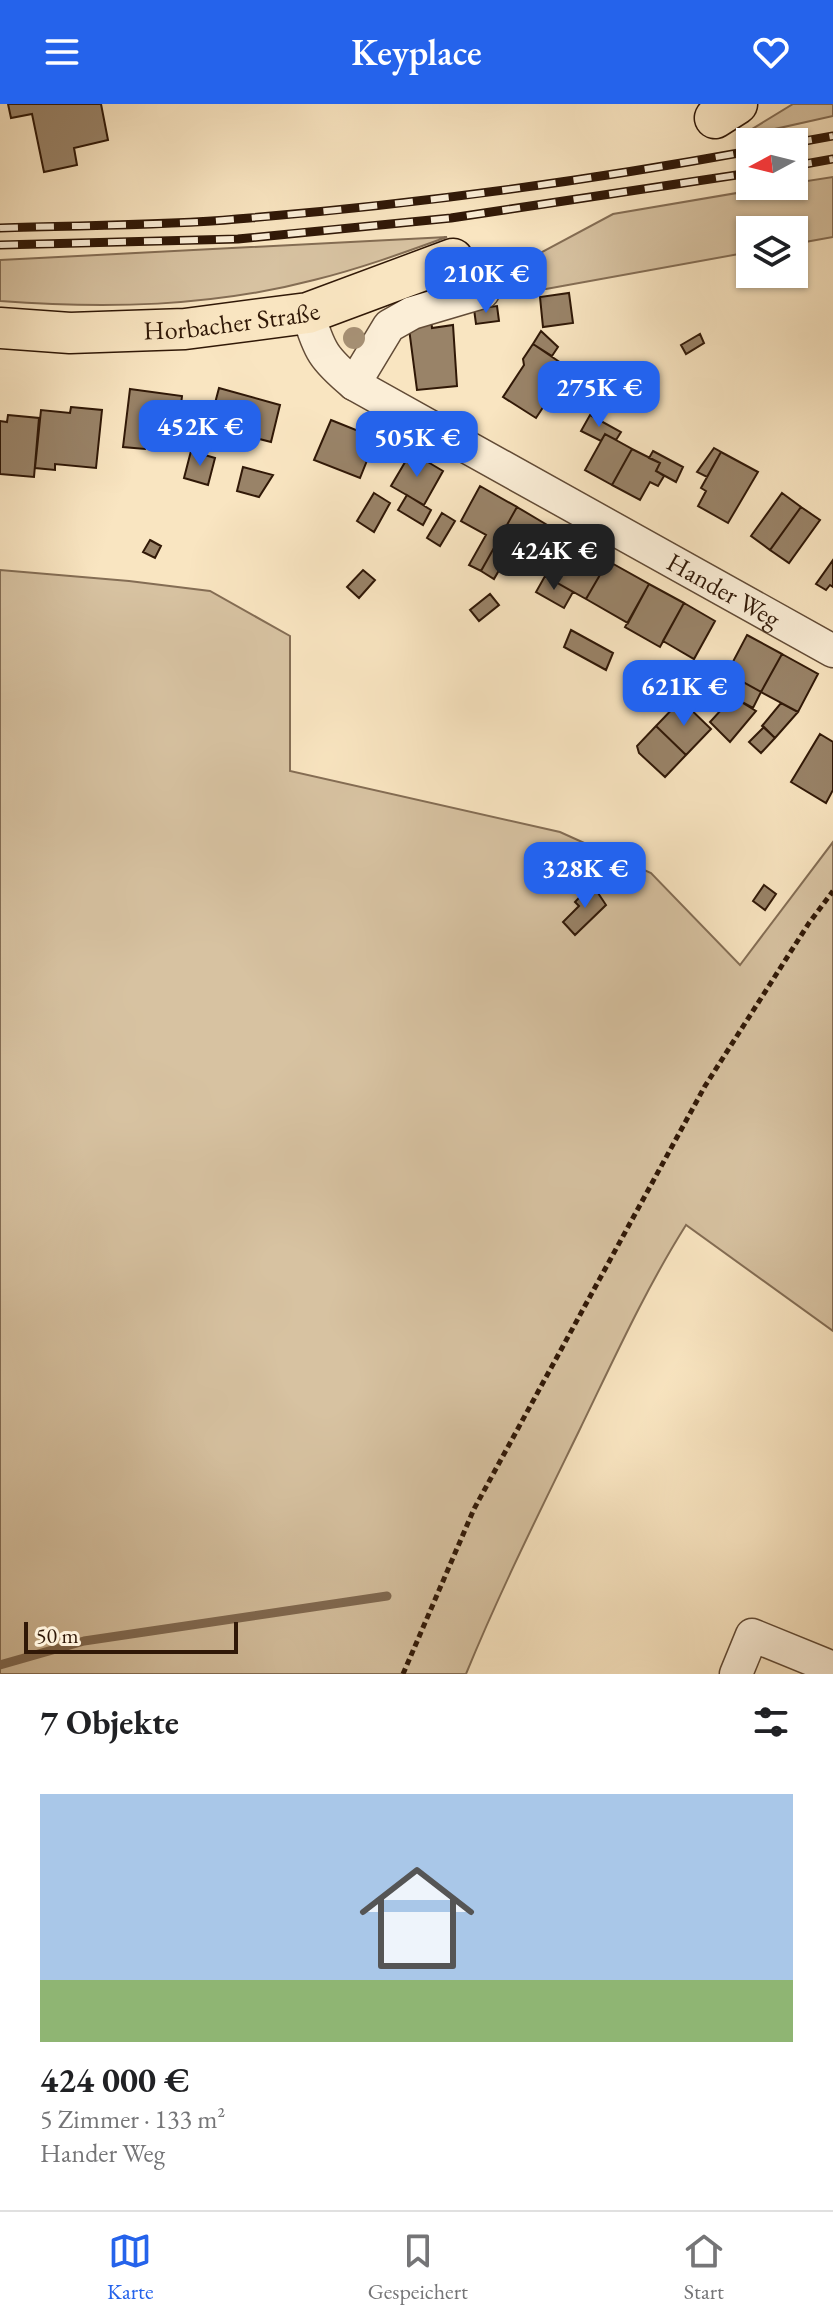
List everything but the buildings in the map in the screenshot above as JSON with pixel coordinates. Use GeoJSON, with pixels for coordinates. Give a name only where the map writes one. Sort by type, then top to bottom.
{"type":"FeatureCollection","features":[{"type":"Feature","properties":{"kind":"main road","name":"Horbacher Straße"},"geometry":{"type":"LineString","coordinates":[[0,328],[70,333],[185,329],[308,313],[453,259]]}},
{"type":"Feature","properties":{"kind":"street"},"geometry":{"type":"LineString","coordinates":[[354,384],[389,326],[412,313],[483,292]]}},
{"type":"Feature","properties":{"kind":"street","name":"Hander Weg"},"geometry":{"type":"LineString","coordinates":[[308,313],[315,338],[329,363],[354,384],[833,651]]}},
{"type":"Feature","properties":{"kind":"street"},"geometry":{"type":"LineString","coordinates":[[736,1674],[752,1635],[833,1668]]}},
{"type":"Feature","properties":{"kind":"path"},"geometry":{"type":"LineString","coordinates":[[403,1674],[474,1509],[705,1086],[809,923],[833,891]]}},
{"type":"Feature","properties":{"kind":"shaded area"},"geometry":{"type":"Polygon","coordinates":[[[793,104],[833,104],[833,116],[779,128],[754,128],[793,104]]]}},
{"type":"Feature","properties":{"kind":"shaded area"},"geometry":{"type":"Polygon","coordinates":[[[833,177],[833,237],[808,241],[808,216],[736,216],[736,255],[546,289],[488,281],[613,214],[736,193],[736,200],[808,200],[808,181],[833,177]]]}},
{"type":"Feature","properties":{"kind":"shaded area"},"geometry":{"type":"Polygon","coordinates":[[[447,237],[331,276],[236,296],[118,305],[0,301],[0,260],[447,237]]]}},
{"type":"Feature","properties":{"kind":"shaded area"},"geometry":{"type":"Polygon","coordinates":[[[0,570],[210,591],[290,636],[290,771],[560,832],[651,873],[740,965],[833,842],[833,1331],[686,1225],[617,1352],[521,1551],[466,1674],[0,1674],[0,570]]]}},
{"type":"Feature","properties":{"kind":"waterway"},"geometry":{"type":"LineString","coordinates":[[0,1665],[84,1641],[387,1596]]}},
{"type":"Feature","properties":{"kind":"railway"},"geometry":{"type":"LineString","coordinates":[[808,140],[833,136]]}},
{"type":"Feature","properties":{"kind":"railway"},"geometry":{"type":"LineString","coordinates":[[0,228],[208,221],[366,207],[622,173],[736,153]]}},
{"type":"Feature","properties":{"kind":"railway"},"geometry":{"type":"LineString","coordinates":[[808,163],[833,159]]}},
{"type":"Feature","properties":{"kind":"railway"},"geometry":{"type":"LineString","coordinates":[[0,245],[238,239],[451,218],[736,175]]}}]}
